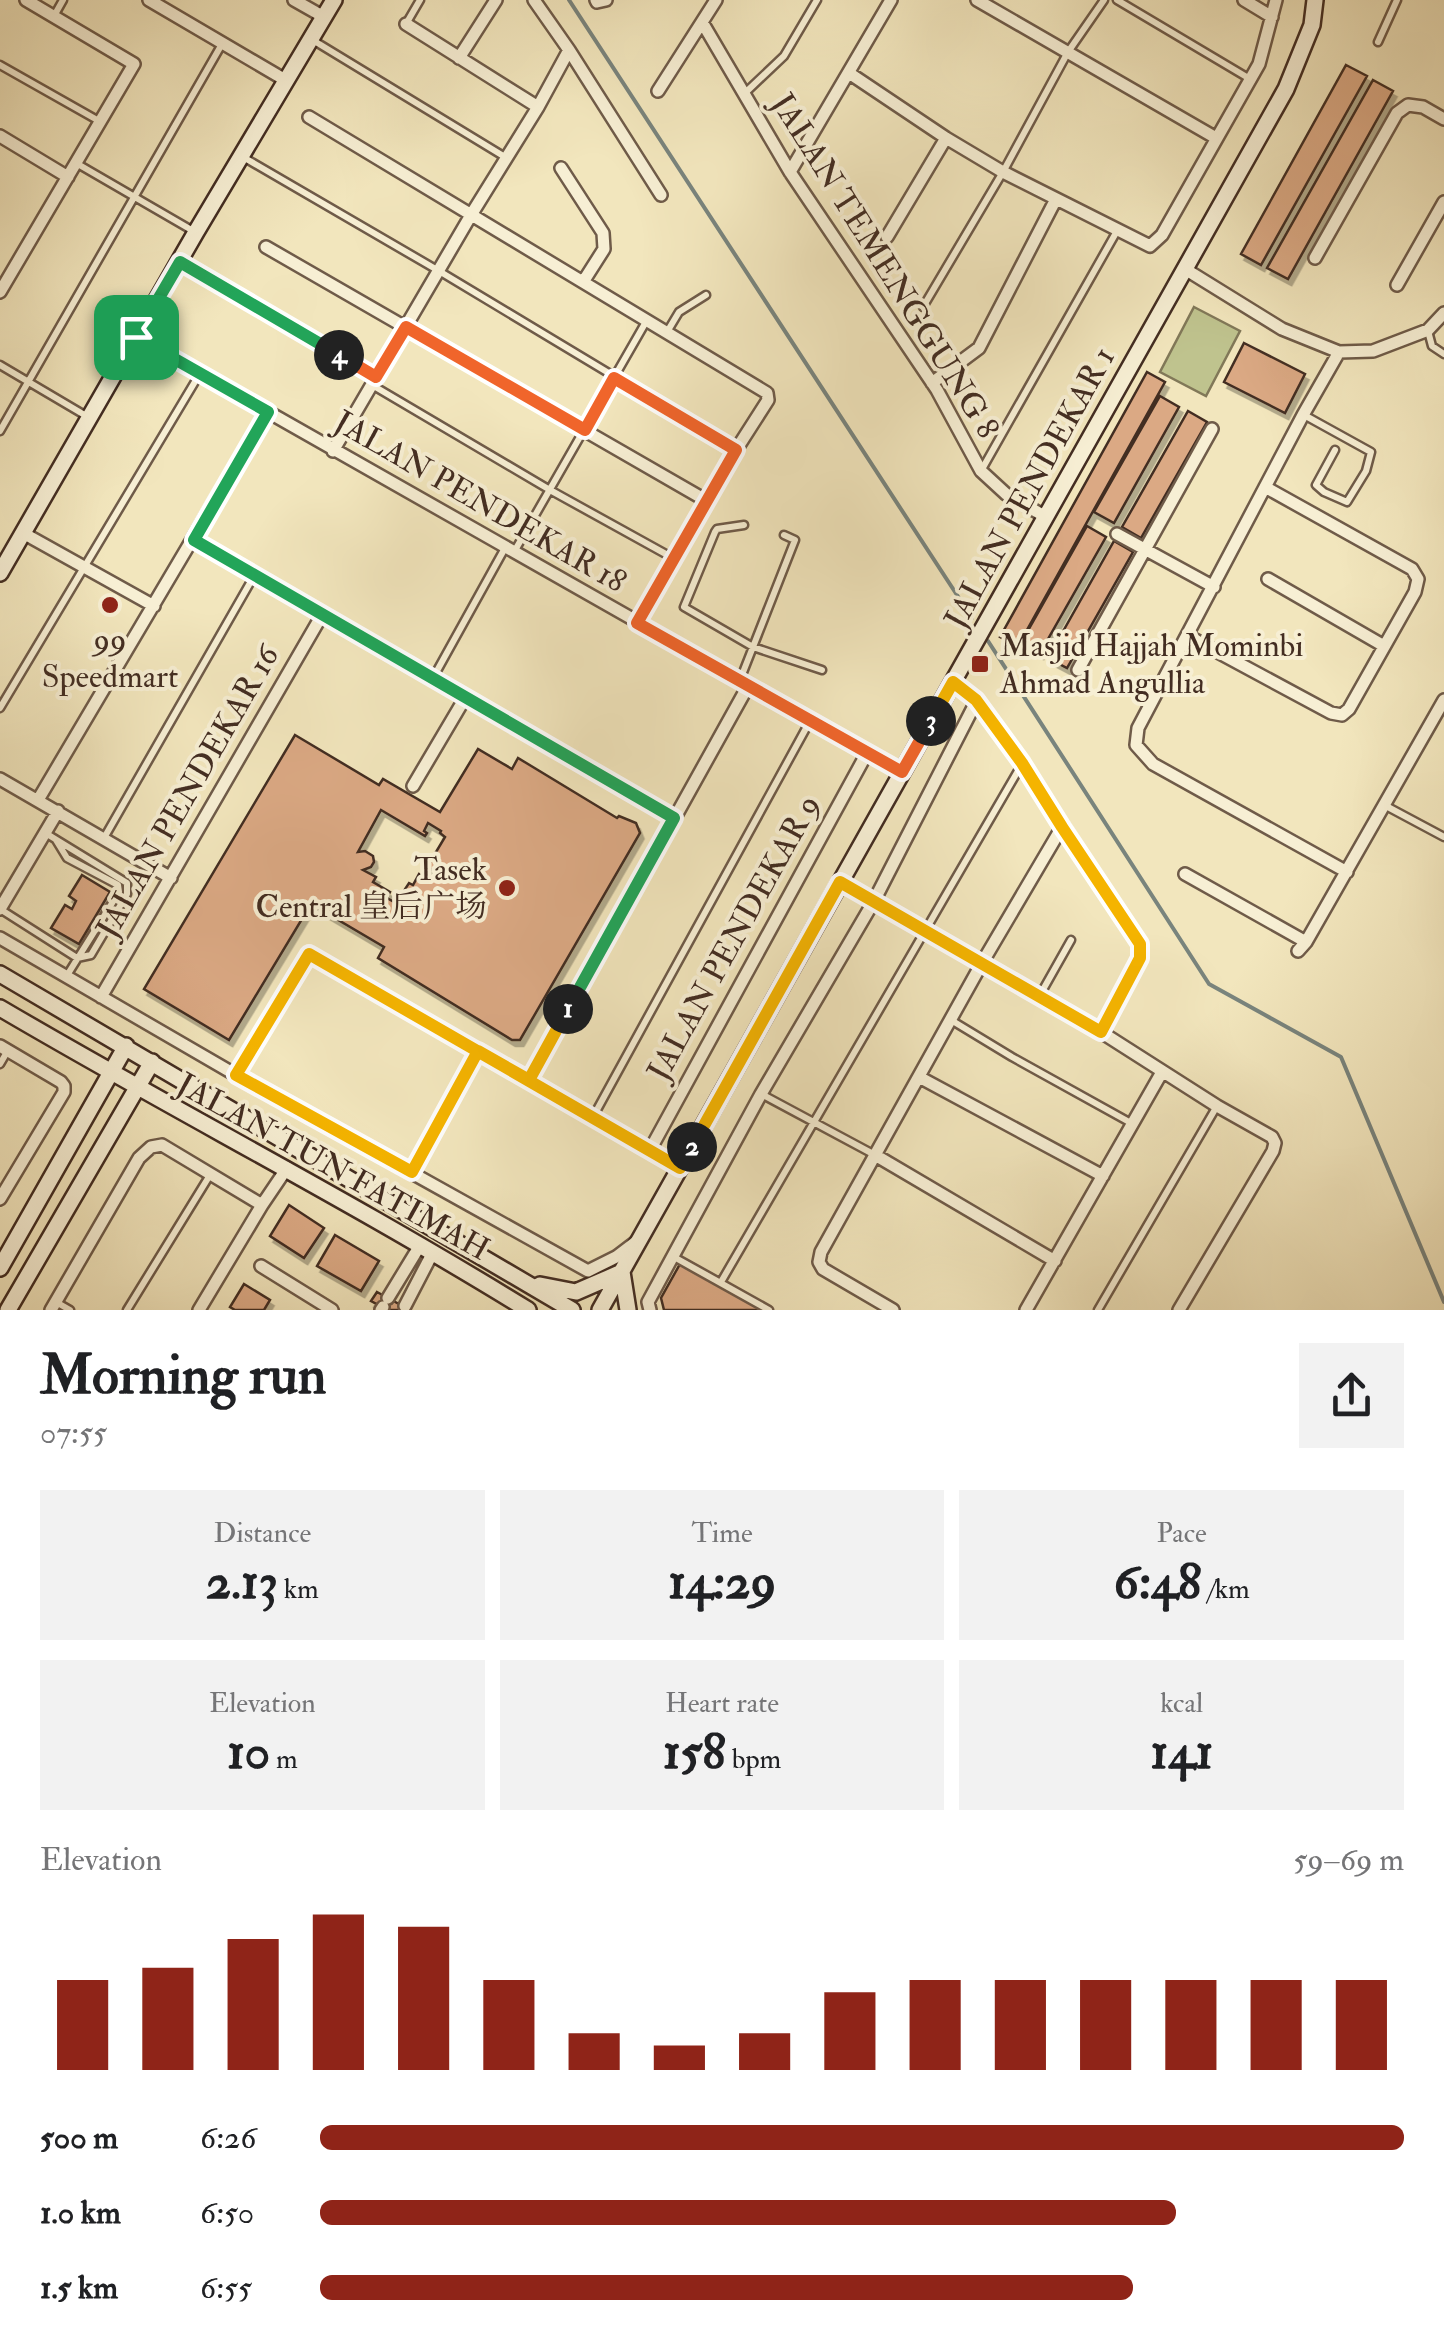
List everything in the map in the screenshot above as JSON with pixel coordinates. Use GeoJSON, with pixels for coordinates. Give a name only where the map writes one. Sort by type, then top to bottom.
{"type":"FeatureCollection","features":[{"type":"Feature","properties":{"kind":"street"},"geometry":{"type":"LineString","coordinates":[[0,292],[134,64],[26,0]]}},
{"type":"Feature","properties":{"kind":"street"},"geometry":{"type":"LineString","coordinates":[[149,0],[287,81]]}},
{"type":"Feature","properties":{"kind":"street"},"geometry":{"type":"LineString","coordinates":[[294,0],[324,17]]}},
{"type":"Feature","properties":{"kind":"street"},"geometry":{"type":"LineString","coordinates":[[0,572],[334,0]]}},
{"type":"Feature","properties":{"kind":"street"},"geometry":{"type":"LineString","coordinates":[[459,58],[496,0]]}},
{"type":"Feature","properties":{"kind":"street"},"geometry":{"type":"LineString","coordinates":[[534,0],[570,50],[660,195]]}},
{"type":"Feature","properties":{"kind":"street"},"geometry":{"type":"LineString","coordinates":[[596,0],[606,0]]}},
{"type":"Feature","properties":{"kind":"street"},"geometry":{"type":"LineString","coordinates":[[658,91],[716,0]]}},
{"type":"Feature","properties":{"kind":"street"},"geometry":{"type":"LineString","coordinates":[[790,172],[892,0]]}},
{"type":"Feature","properties":{"kind":"street"},"geometry":{"type":"LineString","coordinates":[[977,0],[1216,138]]}},
{"type":"Feature","properties":{"kind":"street"},"geometry":{"type":"LineString","coordinates":[[1244,0],[1272,16]]}},
{"type":"Feature","properties":{"kind":"street"},"geometry":{"type":"LineString","coordinates":[[849,72],[1003,172],[1150,246],[1162,235],[1258,64],[1276,0]]}},
{"type":"Feature","properties":{"kind":"street","name":"JALAN PENDEKAR 1"},"geometry":{"type":"LineString","coordinates":[[600,1310],[1286,89],[1312,26],[1315,0]]}},
{"type":"Feature","properties":{"kind":"street","name":"JALAN TEMENGGUNG 8"},"geometry":{"type":"LineString","coordinates":[[702,22],[790,172],[932,382],[980,471],[1006,494],[1046,517]]}},
{"type":"Feature","properties":{"kind":"street"},"geometry":{"type":"LineString","coordinates":[[406,24],[538,107]]}},
{"type":"Feature","properties":{"kind":"street"},"geometry":{"type":"LineString","coordinates":[[333,451],[570,50]]}},
{"type":"Feature","properties":{"kind":"street"},"geometry":{"type":"LineString","coordinates":[[1315,258],[1398,113],[1408,106],[1442,113]]}},
{"type":"Feature","properties":{"kind":"street"},"geometry":{"type":"LineString","coordinates":[[309,118],[766,393],[768,400],[637,623]]}},
{"type":"Feature","properties":{"kind":"street"},"geometry":{"type":"LineString","coordinates":[[888,237],[946,138]]}},
{"type":"Feature","properties":{"kind":"street"},"geometry":{"type":"LineString","coordinates":[[2,141],[68,176]]}},
{"type":"Feature","properties":{"kind":"street"},"geometry":{"type":"LineString","coordinates":[[561,168],[603,232],[604,249],[584,282]]}},
{"type":"Feature","properties":{"kind":"street"},"geometry":{"type":"LineString","coordinates":[[932,382],[979,348],[1056,199]]}},
{"type":"Feature","properties":{"kind":"street"},"geometry":{"type":"LineString","coordinates":[[1396,286],[1444,202]]}},
{"type":"Feature","properties":{"kind":"street"},"geometry":{"type":"LineString","coordinates":[[266,247],[707,501]]}},
{"type":"Feature","properties":{"kind":"street"},"geometry":{"type":"LineString","coordinates":[[1185,269],[1282,329],[1339,352],[1372,351],[1428,330],[1444,313]]}},
{"type":"Feature","properties":{"kind":"street","name":"JALAN PENDEKAR 18"},"geometry":{"type":"LineString","coordinates":[[136,337],[902,772]]}},
{"type":"Feature","properties":{"kind":"street"},"geometry":{"type":"LineString","coordinates":[[1339,352],[1138,728],[1136,744],[1153,764],[1347,872]]}},
{"type":"Feature","properties":{"kind":"street"},"geometry":{"type":"LineString","coordinates":[[38,800],[268,412]]}},
{"type":"Feature","properties":{"kind":"street"},"geometry":{"type":"LineString","coordinates":[[1078,670],[1212,429]]}},
{"type":"Feature","properties":{"kind":"street"},"geometry":{"type":"LineString","coordinates":[[1188,636],[1331,713],[1342,715],[1349,709],[1414,592],[1418,578],[1412,569],[1265,487]]}},
{"type":"Feature","properties":{"kind":"street"},"geometry":{"type":"LineString","coordinates":[[24,534],[154,606]]}},
{"type":"Feature","properties":{"kind":"street"},"geometry":{"type":"LineString","coordinates":[[1117,534],[1214,587]]}},
{"type":"Feature","properties":{"kind":"street"},"geometry":{"type":"LineString","coordinates":[[194,540],[674,818]]}},
{"type":"Feature","properties":{"kind":"street"},"geometry":{"type":"LineString","coordinates":[[1268,579],[1384,646]]}},
{"type":"Feature","properties":{"kind":"street","name":"JALAN PENDEKAR 16"},"geometry":{"type":"LineString","coordinates":[[100,997],[322,615]]}},
{"type":"Feature","properties":{"kind":"street"},"geometry":{"type":"LineString","coordinates":[[953,682],[976,700],[1022,763],[1140,944],[1140,958],[1101,1032]]}},
{"type":"Feature","properties":{"kind":"street"},"geometry":{"type":"LineString","coordinates":[[529,1080],[744,684]]}},
{"type":"Feature","properties":{"kind":"street"},"geometry":{"type":"LineString","coordinates":[[413,786],[465,698]]}},
{"type":"Feature","properties":{"kind":"street"},"geometry":{"type":"LineString","coordinates":[[650,1310],[648,1302],[874,901],[976,700]]}},
{"type":"Feature","properties":{"kind":"street"},"geometry":{"type":"LineString","coordinates":[[1185,874],[1302,946],[1444,700]]}},
{"type":"Feature","properties":{"kind":"street","name":"JALAN PENDEKAR 9"},"geometry":{"type":"LineString","coordinates":[[650,1150],[867,753]]}},
{"type":"Feature","properties":{"kind":"street"},"geometry":{"type":"LineString","coordinates":[[0,779],[171,878]]}},
{"type":"Feature","properties":{"kind":"street"},"geometry":{"type":"LineString","coordinates":[[0,909],[50,836],[58,811]]}},
{"type":"Feature","properties":{"kind":"street"},"geometry":{"type":"LineString","coordinates":[[892,1310],[823,1269],[819,1262],[821,1252],[1062,827]]}},
{"type":"Feature","properties":{"kind":"street"},"geometry":{"type":"LineString","coordinates":[[840,882],[1101,1032],[1272,1137],[1276,1143],[1273,1151],[1180,1310]]}},
{"type":"Feature","properties":{"kind":"street"},"geometry":{"type":"LineString","coordinates":[[0,938],[588,1271],[616,1258],[640,1238]]}},
{"type":"Feature","properties":{"kind":"street"},"geometry":{"type":"LineString","coordinates":[[236,1075],[309,954],[680,1168]]}},
{"type":"Feature","properties":{"kind":"street","name":"JALAN TUN FATIMAH"},"geometry":{"type":"LineString","coordinates":[[0,974],[572,1310]]}},
{"type":"Feature","properties":{"kind":"street","name":"JALAN TUN FATIMAH"},"geometry":{"type":"LineString","coordinates":[[0,1008],[110,1073],[286,1168],[521,1307]]}},
{"type":"Feature","properties":{"kind":"street"},"geometry":{"type":"LineString","coordinates":[[0,1268],[126,1046]]}},
{"type":"Feature","properties":{"kind":"street"},"geometry":{"type":"LineString","coordinates":[[0,1199],[64,1092],[62,1082],[4,1048]]}},
{"type":"Feature","properties":{"kind":"street"},"geometry":{"type":"LineString","coordinates":[[8,1310],[152,1062]]}},
{"type":"Feature","properties":{"kind":"street"},"geometry":{"type":"LineString","coordinates":[[1026,1310],[1162,1072]]}},
{"type":"Feature","properties":{"kind":"street"},"geometry":{"type":"LineString","coordinates":[[919,1077],[1103,1176]]}},
{"type":"Feature","properties":{"kind":"street"},"geometry":{"type":"LineString","coordinates":[[54,1306],[139,1158],[150,1147],[162,1145],[262,1205]]}},
{"type":"Feature","properties":{"kind":"street"},"geometry":{"type":"LineString","coordinates":[[875,1155],[1055,1261]]}},
{"type":"Feature","properties":{"kind":"street"},"geometry":{"type":"LineString","coordinates":[[200,1310],[286,1168]]}},
{"type":"Feature","properties":{"kind":"street"},"geometry":{"type":"LineString","coordinates":[[380,1196],[384,1209],[431,1236],[436,1246],[426,1250],[384,1305]]}},
{"type":"Feature","properties":{"kind":"street"},"geometry":{"type":"LineString","coordinates":[[405,1306],[426,1250]]}},
{"type":"Feature","properties":{"kind":"street"},"geometry":{"type":"LineString","coordinates":[[261,1266],[332,1310]]}},
{"type":"Feature","properties":{"kind":"street"},"geometry":{"type":"LineString","coordinates":[[525,1282],[576,1292],[622,1272],[628,1310]]}},
{"type":"Feature","properties":{"kind":"lane"},"geometry":{"type":"LineString","coordinates":[[54,16],[63,0]]}},
{"type":"Feature","properties":{"kind":"lane"},"geometry":{"type":"LineString","coordinates":[[406,24],[420,0]]}},
{"type":"Feature","properties":{"kind":"lane"},"geometry":{"type":"LineString","coordinates":[[744,94],[784,56],[817,0]]}},
{"type":"Feature","properties":{"kind":"lane"},"geometry":{"type":"LineString","coordinates":[[923,307],[1068,52],[1104,0]]}},
{"type":"Feature","properties":{"kind":"lane"},"geometry":{"type":"LineString","coordinates":[[1117,0],[1250,79]]}},
{"type":"Feature","properties":{"kind":"lane"},"geometry":{"type":"LineString","coordinates":[[1378,42],[1397,0]]}},
{"type":"Feature","properties":{"kind":"lane"},"geometry":{"type":"LineString","coordinates":[[312,39],[506,158]]}},
{"type":"Feature","properties":{"kind":"lane"},"geometry":{"type":"LineString","coordinates":[[0,431],[222,43]]}},
{"type":"Feature","properties":{"kind":"lane"},"geometry":{"type":"LineString","coordinates":[[0,65],[100,122]]}},
{"type":"Feature","properties":{"kind":"lane"},"geometry":{"type":"LineString","coordinates":[[242,156],[736,450]]}},
{"type":"Feature","properties":{"kind":"lane"},"geometry":{"type":"LineString","coordinates":[[76,162],[196,232]]}},
{"type":"Feature","properties":{"kind":"lane"},"geometry":{"type":"LineString","coordinates":[[980,471],[1118,230]]}},
{"type":"Feature","properties":{"kind":"lane"},"geometry":{"type":"LineString","coordinates":[[180,262],[550,490],[674,559]]}},
{"type":"Feature","properties":{"kind":"lane"},"geometry":{"type":"LineString","coordinates":[[667,332],[678,312],[706,295]]}},
{"type":"Feature","properties":{"kind":"lane"},"geometry":{"type":"LineString","coordinates":[[432,679],[550,490],[647,320]]}},
{"type":"Feature","properties":{"kind":"lane"},"geometry":{"type":"LineString","coordinates":[[1428,330],[1432,346],[1444,354]]}},
{"type":"Feature","properties":{"kind":"lane"},"geometry":{"type":"LineString","coordinates":[[0,365],[89,418]]}},
{"type":"Feature","properties":{"kind":"lane"},"geometry":{"type":"LineString","coordinates":[[0,708],[200,374]]}},
{"type":"Feature","properties":{"kind":"lane"},"geometry":{"type":"LineString","coordinates":[[1302,415],[1371,452],[1366,471],[1347,502],[1316,485],[1335,450]]}},
{"type":"Feature","properties":{"kind":"lane"},"geometry":{"type":"LineString","coordinates":[[744,525],[717,529],[684,606],[753,647],[822,670]]}},
{"type":"Feature","properties":{"kind":"lane"},"geometry":{"type":"LineString","coordinates":[[744,684],[753,647],[795,540],[784,535]]}},
{"type":"Feature","properties":{"kind":"lane"},"geometry":{"type":"LineString","coordinates":[[103,839],[254,576]]}},
{"type":"Feature","properties":{"kind":"lane"},"geometry":{"type":"LineString","coordinates":[[593,1117],[810,721]]}},
{"type":"Feature","properties":{"kind":"lane"},"geometry":{"type":"LineString","coordinates":[[722,1282],[1022,763]]}},
{"type":"Feature","properties":{"kind":"lane"},"geometry":{"type":"LineString","coordinates":[[1384,806],[1444,837]]}},
{"type":"Feature","properties":{"kind":"lane"},"geometry":{"type":"LineString","coordinates":[[50,836],[127,883],[127,894],[91,955],[78,958],[66,976]]}},
{"type":"Feature","properties":{"kind":"lane"},"geometry":{"type":"LineString","coordinates":[[0,909],[78,958]]}},
{"type":"Feature","properties":{"kind":"lane"},"geometry":{"type":"LineString","coordinates":[[1039,996],[1071,940]]}},
{"type":"Feature","properties":{"kind":"lane"},"geometry":{"type":"LineString","coordinates":[[950,1020],[1132,1124]]}},
{"type":"Feature","properties":{"kind":"lane"},"geometry":{"type":"LineString","coordinates":[[0,1064],[4,1048]]}},
{"type":"Feature","properties":{"kind":"lane"},"geometry":{"type":"LineString","coordinates":[[412,1172],[478,1051]]}},
{"type":"Feature","properties":{"kind":"lane"},"geometry":{"type":"LineString","coordinates":[[762,1094],[875,1155]]}},
{"type":"Feature","properties":{"kind":"lane"},"geometry":{"type":"LineString","coordinates":[[1098,1310],[1217,1106]]}},
{"type":"Feature","properties":{"kind":"lane"},"geometry":{"type":"LineString","coordinates":[[127,1310],[211,1175]]}},
{"type":"Feature","properties":{"kind":"lane"},"geometry":{"type":"LineString","coordinates":[[673,1256],[769,1310]]}},
{"type":"Feature","properties":{"kind":"lane"},"geometry":{"type":"LineString","coordinates":[[54,1306],[70,1310]]}},
{"type":"Feature","properties":{"kind":"green space"},"geometry":{"type":"Polygon","coordinates":[[[1194,307],[1240,331],[1206,396],[1160,372],[1194,307]]]}},
{"type":"Feature","properties":{"kind":"building"},"geometry":{"type":"Polygon","coordinates":[[[1346,65],[1367,76],[1261,265],[1241,254],[1346,65]]]}},
{"type":"Feature","properties":{"kind":"building"},"geometry":{"type":"Polygon","coordinates":[[[1373,80],[1393,91],[1288,279],[1267,268],[1373,80]]]}},
{"type":"Feature","properties":{"kind":"building"},"geometry":{"type":"Polygon","coordinates":[[[1244,343],[1305,374],[1285,413],[1224,382],[1244,343]]]}},
{"type":"Feature","properties":{"kind":"building"},"geometry":{"type":"Polygon","coordinates":[[[1147,372],[1165,382],[1018,646],[1000,637],[1147,372]]]}},
{"type":"Feature","properties":{"kind":"building"},"geometry":{"type":"Polygon","coordinates":[[[1160,396],[1179,407],[1114,523],[1094,512],[1160,396]]]}},
{"type":"Feature","properties":{"kind":"building"},"geometry":{"type":"Polygon","coordinates":[[[1188,411],[1207,422],[1141,538],[1122,527],[1188,411]]]}},
{"type":"Feature","properties":{"kind":"building"},"geometry":{"type":"Polygon","coordinates":[[[1087,526],[1106,537],[1040,653],[1021,643],[1087,526]]]}},
{"type":"Feature","properties":{"kind":"building"},"geometry":{"type":"Polygon","coordinates":[[[1114,541],[1133,552],[1067,668],[1048,658],[1114,541]]]}},
{"type":"Feature","properties":{"kind":"building","name":"Tasek Central 皇后广场"},"geometry":{"type":"Polygon","coordinates":[[[295,735],[379,785],[383,779],[440,812],[478,749],[512,769],[518,758],[617,818],[636,823],[640,833],[520,1040],[512,1040],[378,958],[384,947],[311,904],[229,1040],[144,989],[295,735]],[[381,810],[358,852],[373,856],[371,867],[363,870],[376,877],[373,882],[390,892],[387,898],[396,903],[419,874],[432,879],[436,872],[427,867],[445,837],[428,823],[425,836],[381,810]]]}},
{"type":"Feature","properties":{"kind":"building"},"geometry":{"type":"Polygon","coordinates":[[[82,875],[110,892],[79,944],[51,928],[65,905],[72,909],[76,901],[69,896],[82,875]]]}},
{"type":"Feature","properties":{"kind":"building"},"geometry":{"type":"Polygon","coordinates":[[[289,1205],[324,1228],[304,1258],[270,1236],[289,1205]]]}},
{"type":"Feature","properties":{"kind":"building"},"geometry":{"type":"Polygon","coordinates":[[[335,1235],[379,1261],[361,1291],[317,1266],[335,1235]]]}},
{"type":"Feature","properties":{"kind":"building"},"geometry":{"type":"Polygon","coordinates":[[[680,1264],[764,1310],[664,1310],[661,1298],[680,1264]]]}},
{"type":"Feature","properties":{"kind":"building"},"geometry":{"type":"Polygon","coordinates":[[[244,1284],[270,1300],[264,1310],[230,1307],[244,1284]]]}},
{"type":"Feature","properties":{"kind":"building"},"geometry":{"type":"Polygon","coordinates":[[[377,1292],[410,1310],[388,1310],[371,1301],[377,1292]]]}},
{"type":"Feature","properties":{"kind":"waterway"},"geometry":{"type":"LineString","coordinates":[[569,0],[972,618]]}},
{"type":"Feature","properties":{"kind":"waterway"},"geometry":{"type":"LineString","coordinates":[[988,641],[1209,984],[1341,1057],[1444,1302]]}},
{"type":"Feature","properties":{"kind":"place","name":"99 Speedmart"},"geometry":{"type":"Point","coordinates":[110,605]}},
{"type":"Feature","properties":{"kind":"place","name":"Masjid Hajjah Mominbi Ahmad Angullia"},"geometry":{"type":"Point","coordinates":[980,664]}},
{"type":"Feature","properties":{"kind":"place","name":"Tasek Central 皇后广场"},"geometry":{"type":"Point","coordinates":[507,888]}},
{"type":"Feature","properties":{"kind":"route"},"geometry":{"type":"LineString","coordinates":[[136,337],[180,262],[376,377],[406,327],[585,430],[614,378],[736,450],[637,623],[902,772],[953,682],[976,700],[1022,763],[1140,944],[1140,958],[1101,1032],[840,882],[680,1168],[529,1080],[309,954],[236,1075],[412,1172],[478,1051],[529,1080],[674,818],[194,540],[268,412],[136,337]]}}]}
